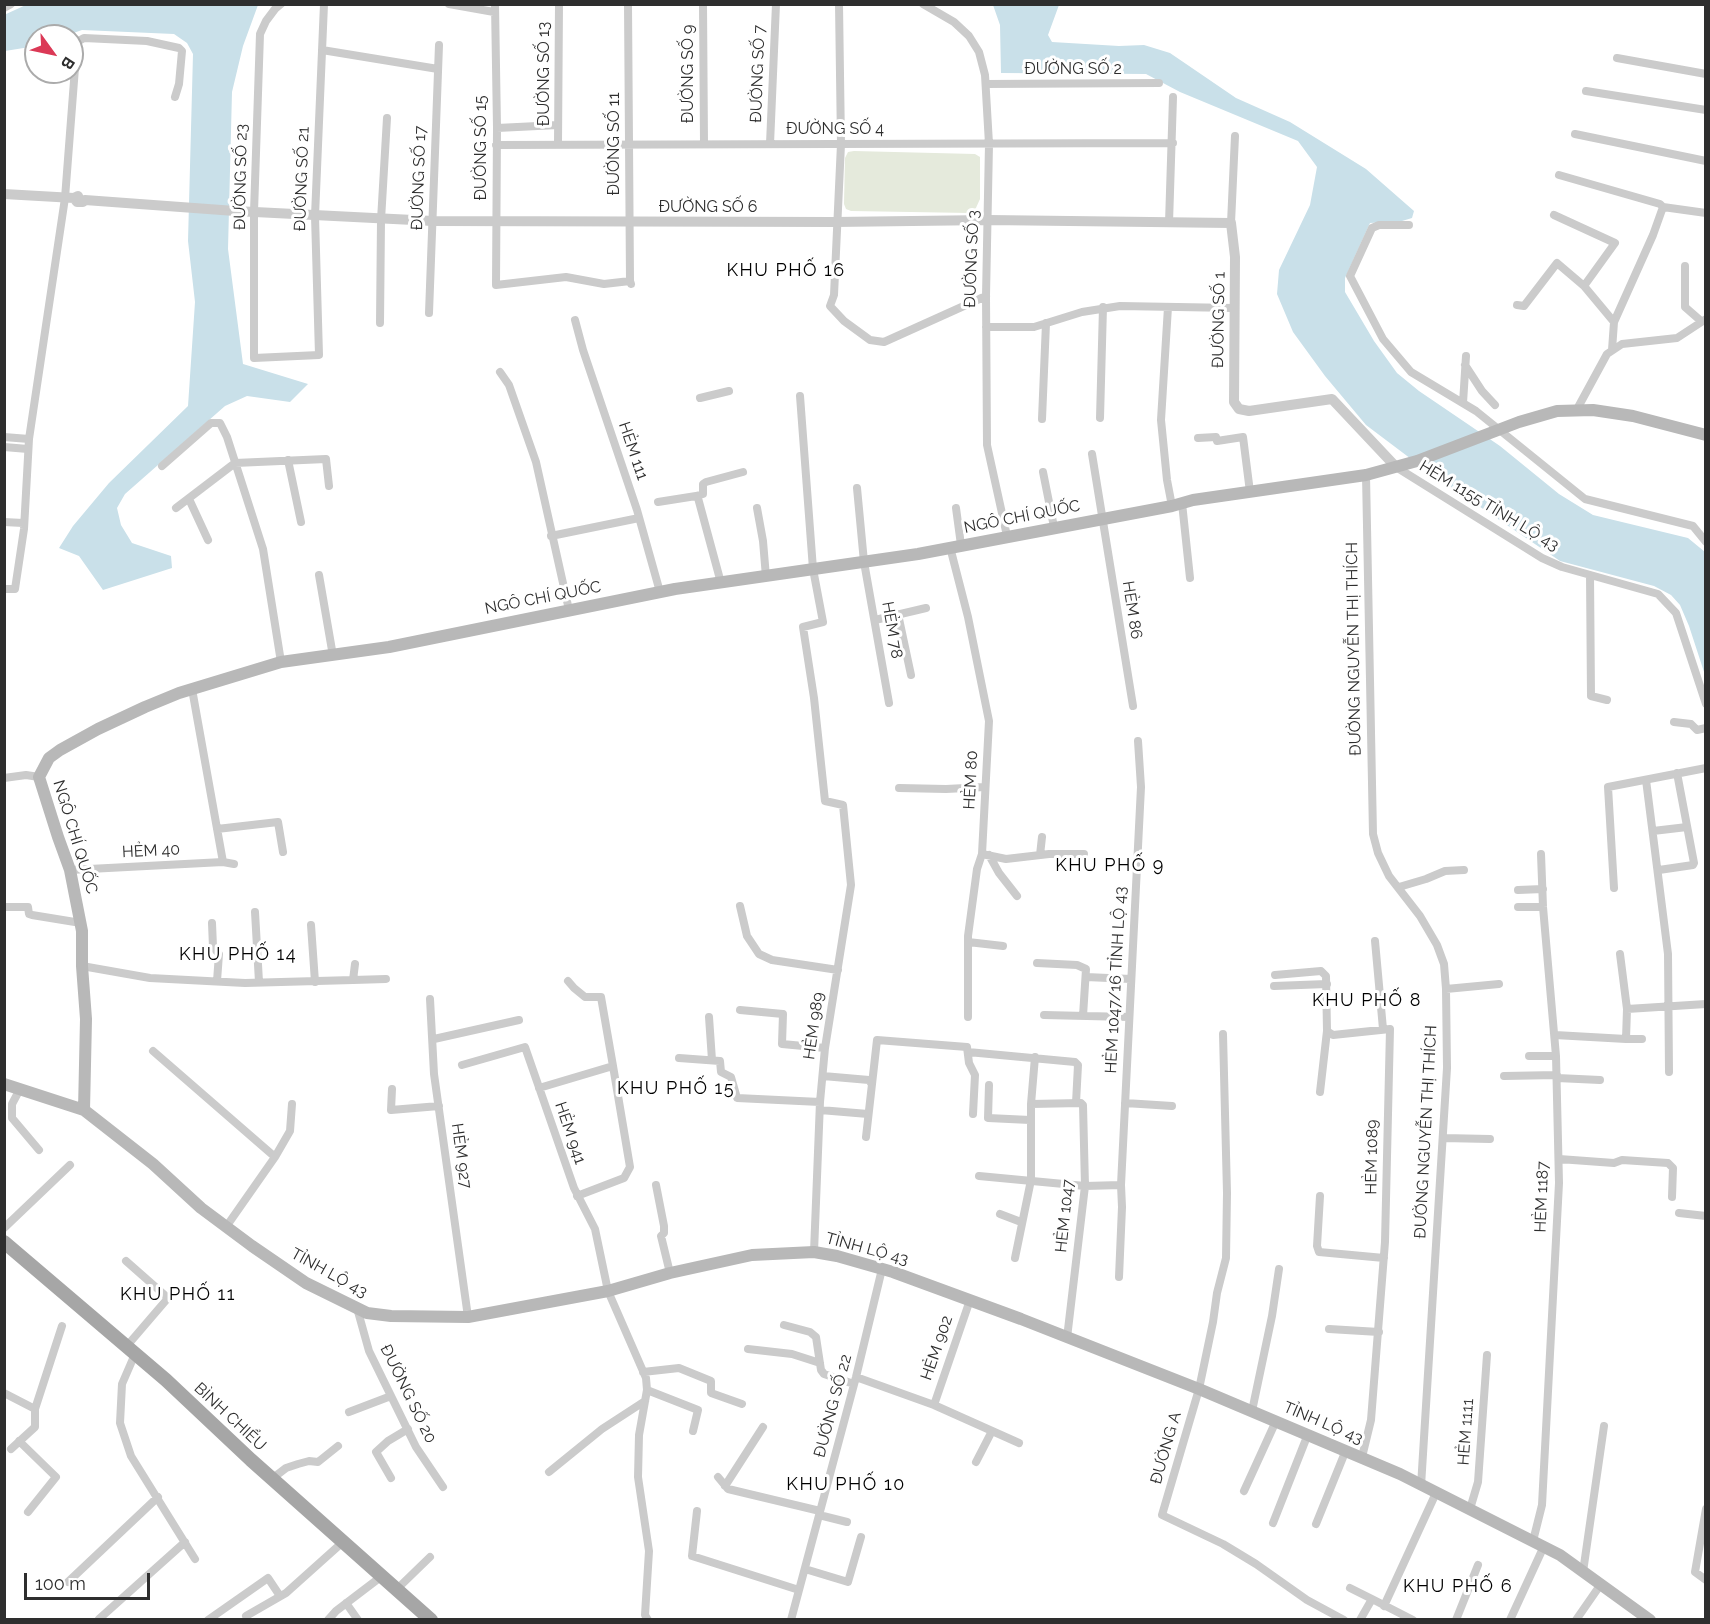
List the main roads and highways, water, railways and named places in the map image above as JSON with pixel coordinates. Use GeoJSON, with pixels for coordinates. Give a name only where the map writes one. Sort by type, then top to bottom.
{"type":"FeatureCollection","features":[{"type":"Feature","properties":{"kind":"main road","name":"NGÔ CHÍ QUỐC"},"geometry":{"type":"LineString","coordinates":[[84,1110],[86,1019],[81,923],[70,870],[39,777],[49,758],[60,750],[145,707],[192,689],[281,662],[389,647],[660,592],[864,562],[1177,504],[1366,475],[1417,461],[1494,431],[1557,411],[1593,410],[1634,416],[1706,435]]}},
{"type":"Feature","properties":{"kind":"main road","name":"TỈNH LỘ 43"},"geometry":{"type":"LineString","coordinates":[[4,1084],[84,1110],[153,1164],[201,1208],[226,1227],[306,1283],[367,1313],[391,1316],[468,1317],[522,1309],[608,1291],[670,1273],[752,1255],[814,1252],[837,1256],[970,1300],[1199,1389],[1400,1474],[1539,1544],[1601,1584],[1650,1620]]}},
{"type":"Feature","properties":{"kind":"main road","name":"BÌNH CHIỂU"},"geometry":{"type":"LineString","coordinates":[[4,1242],[131,1351],[431,1620]]}},
{"type":"Feature","properties":{"kind":"water"},"geometry":{"type":"Polygon","coordinates":[[[28,4],[258,5],[243,46],[232,92],[228,249],[243,364],[308,384],[290,402],[247,396],[225,406],[125,494],[117,508],[121,525],[132,543],[171,556],[172,568],[103,590],[79,556],[59,548],[73,526],[109,483],[188,406],[195,302],[188,241],[193,54],[187,43],[174,34],[84,30],[84,24],[24,24],[24,48],[5,51],[4,15],[28,4]]]}},
{"type":"Feature","properties":{"kind":"water"},"geometry":{"type":"Polygon","coordinates":[[[993,5],[1059,5],[1048,35],[1052,42],[1119,46],[1144,45],[1170,53],[1236,98],[1290,122],[1366,169],[1414,211],[1412,218],[1402,221],[1370,223],[1345,278],[1345,292],[1374,341],[1397,373],[1419,391],[1500,446],[1559,494],[1593,515],[1688,538],[1705,552],[1705,675],[1689,626],[1680,605],[1671,595],[1654,586],[1560,561],[1427,471],[1366,425],[1325,376],[1293,332],[1277,294],[1279,270],[1310,205],[1317,167],[1298,141],[1180,92],[1146,74],[1001,73],[1000,25],[993,5]]]}},
{"type":"Feature","properties":{"kind":"district","name":"KHU PHỐ 16"},"geometry":{"type":"Point","coordinates":[786,271]}},
{"type":"Feature","properties":{"kind":"district","name":"KHU PHỐ 9"},"geometry":{"type":"Point","coordinates":[1110,866]}},
{"type":"Feature","properties":{"kind":"district","name":"KHU PHỐ 14"},"geometry":{"type":"Point","coordinates":[238,955]}},
{"type":"Feature","properties":{"kind":"district","name":"KHU PHỐ 8"},"geometry":{"type":"Point","coordinates":[1367,1001]}},
{"type":"Feature","properties":{"kind":"district","name":"KHU PHỐ 15"},"geometry":{"type":"Point","coordinates":[676,1089]}},
{"type":"Feature","properties":{"kind":"district","name":"KHU PHỐ 11"},"geometry":{"type":"Point","coordinates":[178,1295]}},
{"type":"Feature","properties":{"kind":"district","name":"KHU PHỐ 10"},"geometry":{"type":"Point","coordinates":[846,1485]}},
{"type":"Feature","properties":{"kind":"district","name":"KHU PHỐ 6"},"geometry":{"type":"Point","coordinates":[1458,1587]}}]}
